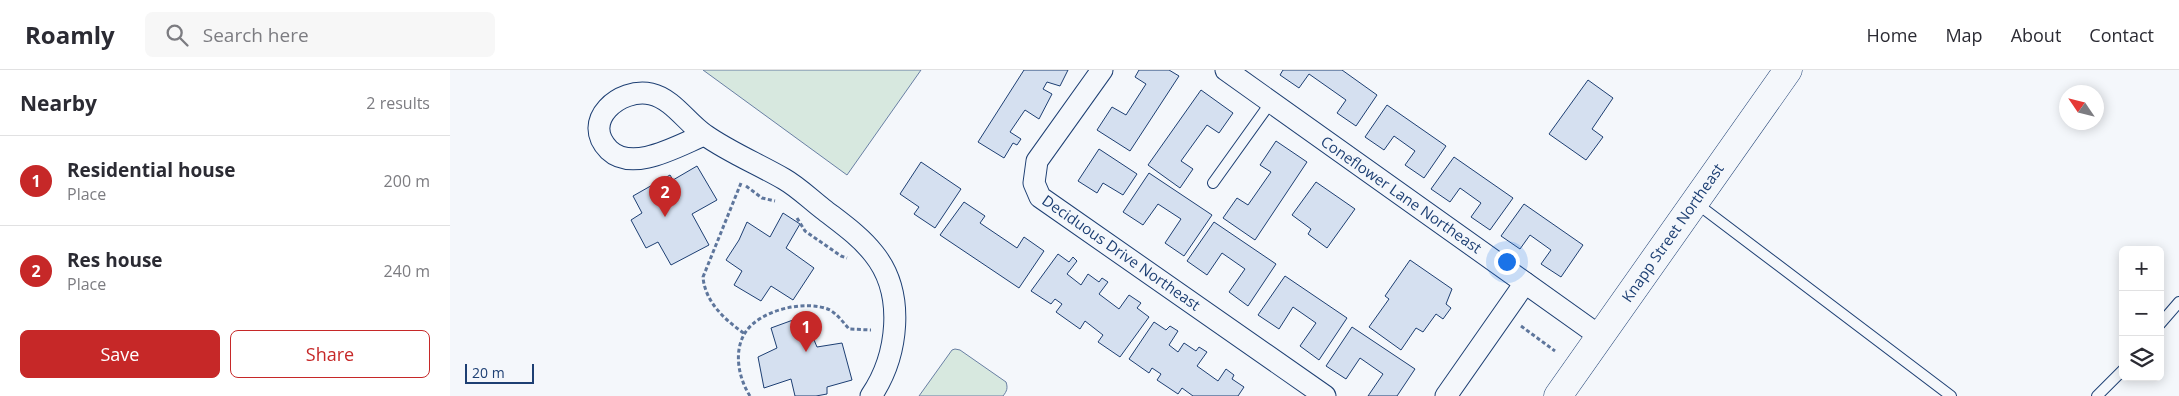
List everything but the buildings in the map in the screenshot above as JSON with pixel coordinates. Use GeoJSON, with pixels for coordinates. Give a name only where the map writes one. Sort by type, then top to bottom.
{"type":"FeatureCollection","features":[{"type":"Feature","properties":{"kind":"main road","name":"Knapp Street Northeast"},"geometry":{"type":"LineString","coordinates":[[1558,396],[1788,70]]}},
{"type":"Feature","properties":{"kind":"street","name":"Deciduous Drive Northeast"},"geometry":{"type":"LineString","coordinates":[[1102,70],[1037,161],[1034,183],[1040,197],[1324,396]]}},
{"type":"Feature","properties":{"kind":"street","name":"Coneflower Lane Northeast"},"geometry":{"type":"LineString","coordinates":[[1226,70],[1601,337]]}},
{"type":"Feature","properties":{"kind":"street"},"geometry":{"type":"LineString","coordinates":[[704,135],[786,180],[859,238],[875,255],[886,274],[894,299],[895,324],[892,346],[887,362],[871,396]]}},
{"type":"Feature","properties":{"kind":"street"},"geometry":{"type":"LineString","coordinates":[[1446,396],[1525,283]]}},
{"type":"Feature","properties":{"kind":"lane"},"geometry":{"type":"LineString","coordinates":[[1213,183],[1271,102]]}},
{"type":"Feature","properties":{"kind":"lane"},"geometry":{"type":"LineString","coordinates":[[1696,202],[1951,396]]}},
{"type":"Feature","properties":{"kind":"lane"},"geometry":{"type":"LineString","coordinates":[[2164,319],[2179,302]]}},
{"type":"Feature","properties":{"kind":"lane"},"geometry":{"type":"LineString","coordinates":[[2097,396],[2119,374]]}},
{"type":"Feature","properties":{"kind":"path"},"geometry":{"type":"LineString","coordinates":[[736,177],[762,198],[782,202]]}},
{"type":"Feature","properties":{"kind":"path"},"geometry":{"type":"LineString","coordinates":[[741,182],[703,277],[704,291],[712,302],[732,325],[745,334]]}},
{"type":"Feature","properties":{"kind":"path"},"geometry":{"type":"LineString","coordinates":[[796,215],[805,231],[841,256],[848,259],[856,258]]}},
{"type":"Feature","properties":{"kind":"path"},"geometry":{"type":"LineString","coordinates":[[750,396],[743,384],[739,368],[740,351],[745,334],[757,321],[772,313],[806,305],[830,311],[841,319],[849,330],[876,330]]}},
{"type":"Feature","properties":{"kind":"path"},"geometry":{"type":"LineString","coordinates":[[1513,320],[1555,351]]}},
{"type":"Feature","properties":{"kind":"shaded area"},"geometry":{"type":"Polygon","coordinates":[[[703,70],[921,70],[847,175],[703,70]]]}},
{"type":"Feature","properties":{"kind":"shaded area"},"geometry":{"type":"Polygon","coordinates":[[[952,350],[960,350],[1006,382],[1007,389],[1003,396],[919,396],[952,350]]]}},
{"type":"Feature","properties":{"kind":"place","name":"Res house"},"geometry":{"type":"Point","coordinates":[665,217]}},
{"type":"Feature","properties":{"kind":"place","name":"Residential house"},"geometry":{"type":"Point","coordinates":[806,352]}}]}
